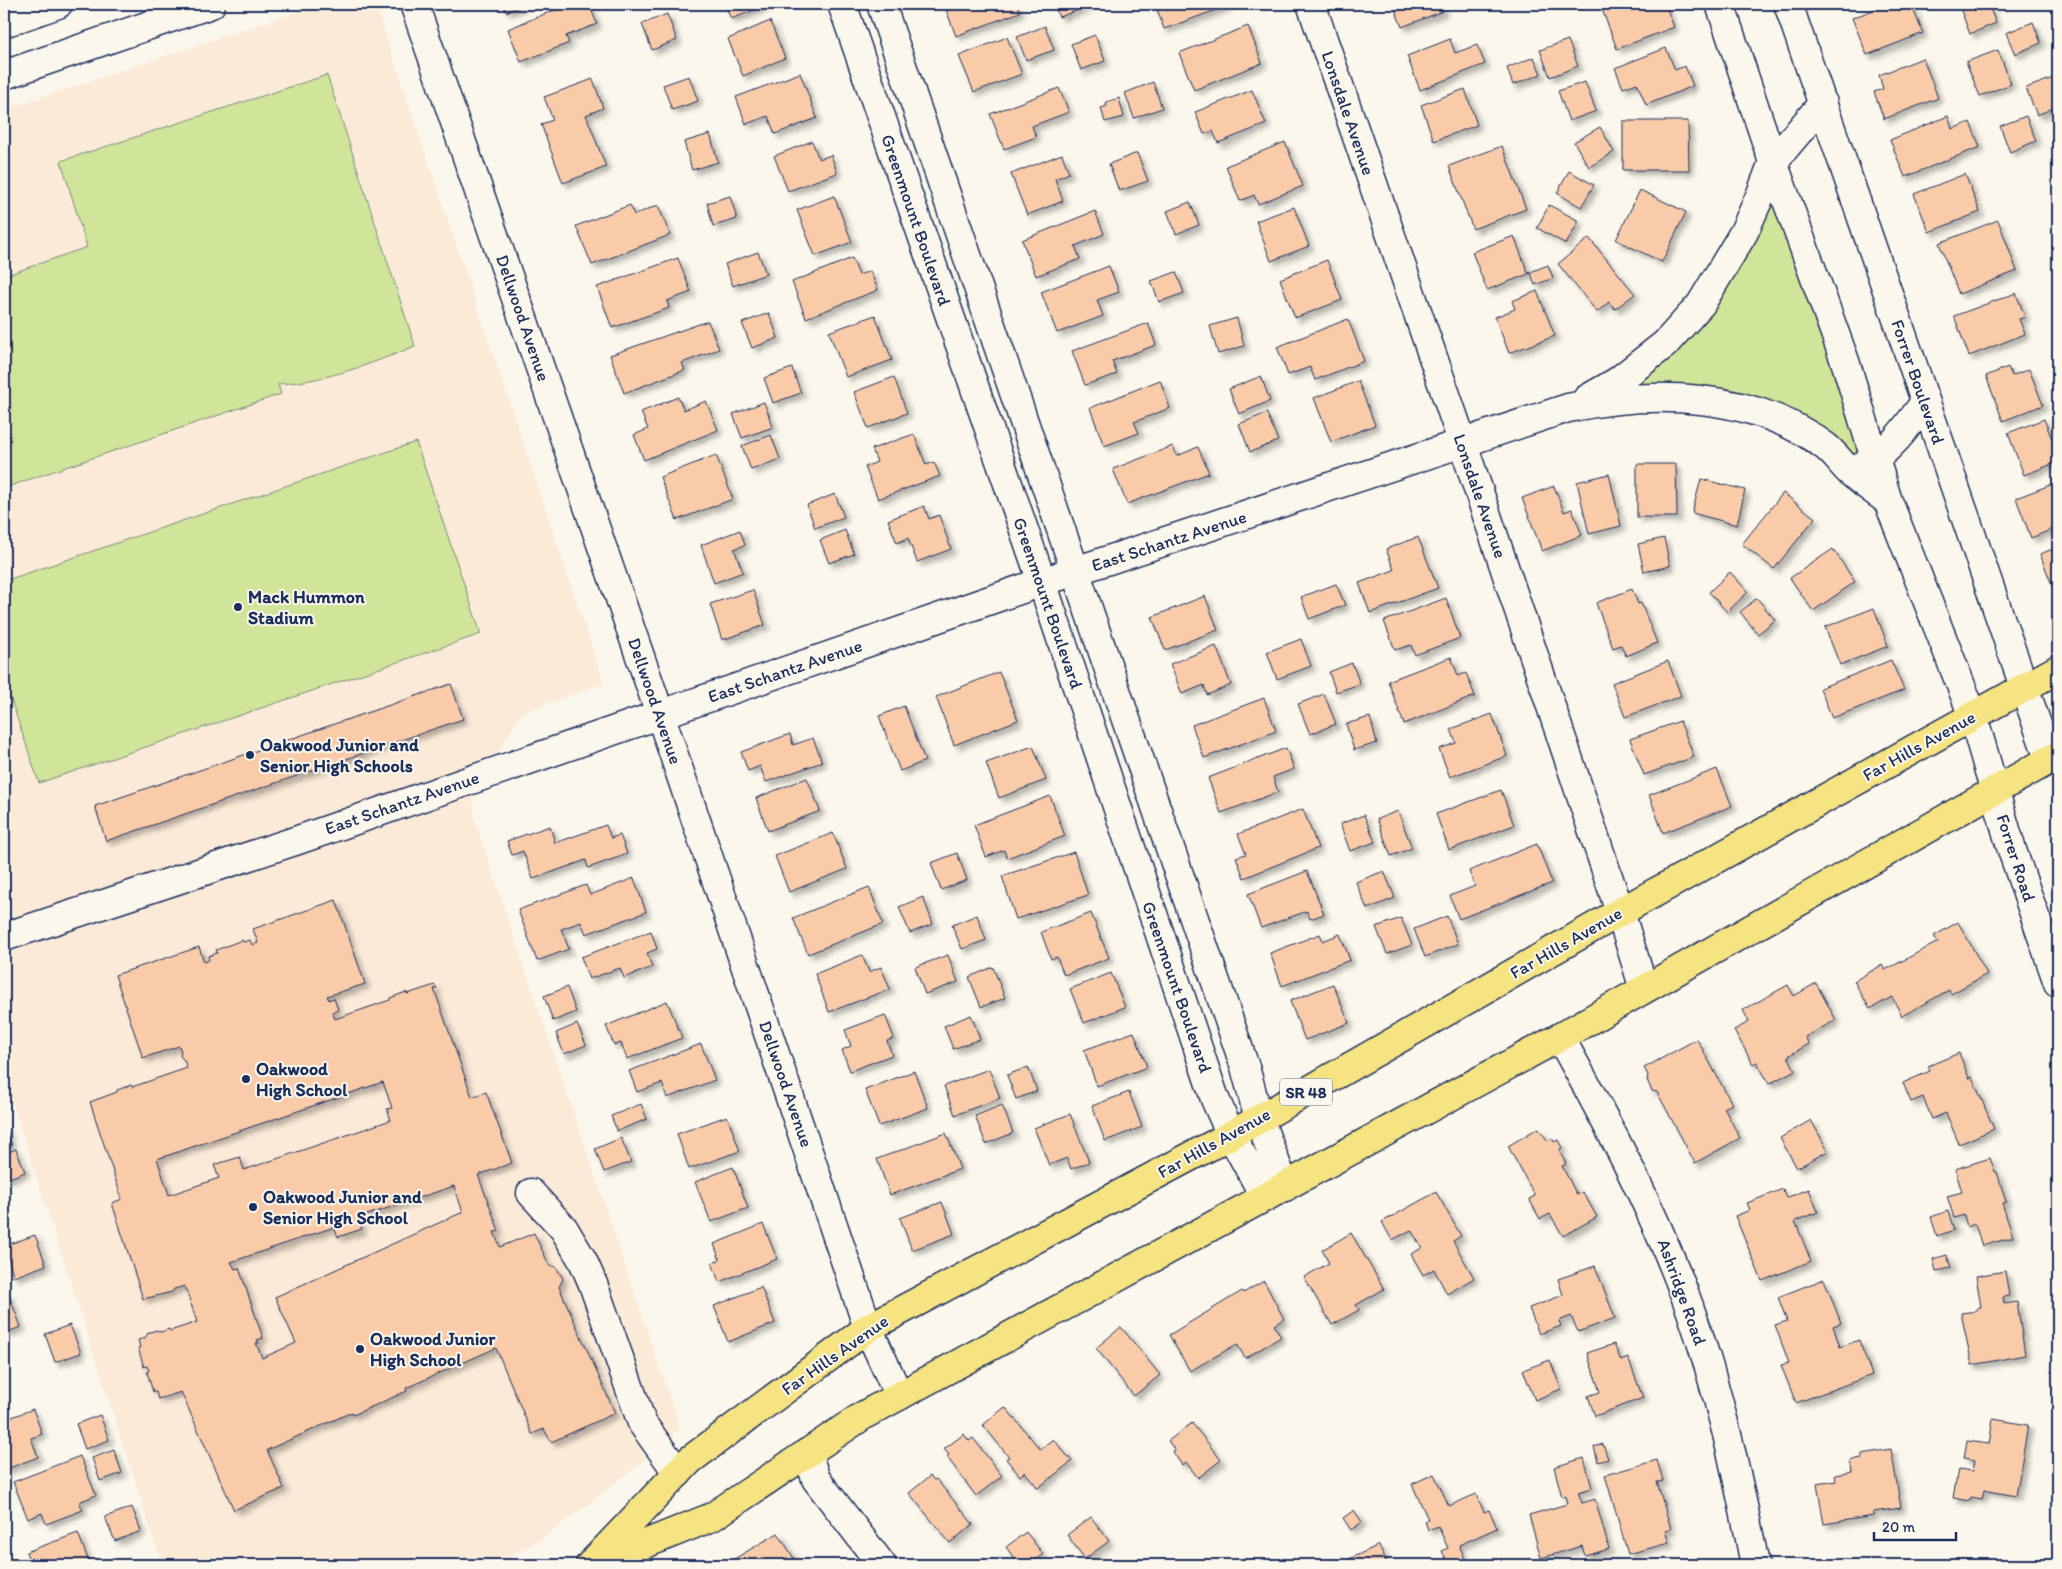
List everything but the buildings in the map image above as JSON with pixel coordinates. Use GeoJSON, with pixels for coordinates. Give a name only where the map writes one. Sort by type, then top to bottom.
{"type":"FeatureCollection","features":[{"type":"Feature","properties":{"kind":"main road","name":"Far Hills Avenue"},"geometry":{"type":"LineString","coordinates":[[591,1565],[690,1460],[868,1328],[1231,1135],[1620,912],[2058,669]]}},
{"type":"Feature","properties":{"kind":"main road","name":"Far Hills Avenue"},"geometry":{"type":"LineString","coordinates":[[591,1565],[712,1517],[864,1415],[1560,1037],[2054,757]]}},
{"type":"Feature","properties":{"kind":"street"},"geometry":{"type":"LineString","coordinates":[[4,23],[58,4]]}},
{"type":"Feature","properties":{"kind":"street"},"geometry":{"type":"LineString","coordinates":[[4,75],[212,4]]}},
{"type":"Feature","properties":{"kind":"street","name":"Dellwood Avenue"},"geometry":{"type":"LineString","coordinates":[[414,4],[660,714],[868,1328],[900,1396]]}},
{"type":"Feature","properties":{"kind":"street","name":"Greenmount Boulevard"},"geometry":{"type":"LineString","coordinates":[[842,4],[1042,582],[1215,1099],[1231,1135],[1275,1192]]}},
{"type":"Feature","properties":{"kind":"street","name":"Greenmount Boulevard"},"geometry":{"type":"LineString","coordinates":[[881,4],[1245,1067],[1275,1192]]}},
{"type":"Feature","properties":{"kind":"street","name":"Lonsdale Avenue"},"geometry":{"type":"LineString","coordinates":[[1311,4],[1463,444],[1644,989]]}},
{"type":"Feature","properties":{"kind":"street"},"geometry":{"type":"LineString","coordinates":[[1720,4],[1773,162],[1846,364],[1888,502],[1973,716]]}},
{"type":"Feature","properties":{"kind":"street","name":"Forrer Boulevard"},"geometry":{"type":"LineString","coordinates":[[1788,4],[2024,688],[2054,757]]}},
{"type":"Feature","properties":{"kind":"street","name":"East Schantz Avenue"},"geometry":{"type":"LineString","coordinates":[[4,936],[298,840],[1042,582],[1568,408],[1598,393],[1626,375],[1665,344],[1701,304],[1744,232],[1773,162],[1823,103]]}},
{"type":"Feature","properties":{"kind":"street","name":"East Schantz Avenue"},"geometry":{"type":"LineString","coordinates":[[1568,408],[1617,400],[1668,398],[1720,403],[1756,412],[1798,429],[1826,447],[1850,472],[1888,502]]}},
{"type":"Feature","properties":{"kind":"street"},"geometry":{"type":"LineString","coordinates":[[1850,472],[1876,460],[1903,433],[1925,402]]}},
{"type":"Feature","properties":{"kind":"street","name":"Forrer Road"},"geometry":{"type":"LineString","coordinates":[[1973,716],[2011,847],[2058,982]]}},
{"type":"Feature","properties":{"kind":"street","name":"Ashridge Road"},"geometry":{"type":"LineString","coordinates":[[1560,1037],[1607,1122],[1657,1224],[1690,1307],[1717,1394],[1737,1476],[1755,1565]]}},
{"type":"Feature","properties":{"kind":"street"},"geometry":{"type":"LineString","coordinates":[[531,1193],[564,1229],[583,1261],[597,1294],[642,1423],[678,1473]]}},
{"type":"Feature","properties":{"kind":"street"},"geometry":{"type":"LineString","coordinates":[[807,1454],[816,1479],[882,1565]]}},
{"type":"Feature","properties":{"kind":"shaded area","name":"Oakwood Junior and Senior High Schools"},"geometry":{"type":"Polygon","coordinates":[[[321,4],[375,4],[604,683],[521,713],[473,797],[474,818],[680,1428],[636,1467],[578,1512],[538,1541],[493,1565],[162,1565],[4,1076],[4,110],[321,4]]]}},
{"type":"Feature","properties":{"kind":"green space"},"geometry":{"type":"Polygon","coordinates":[[[327,75],[415,346],[365,365],[331,375],[278,384],[281,394],[4,488],[4,276],[87,247],[61,161],[327,75]]]}},
{"type":"Feature","properties":{"kind":"green space"},"geometry":{"type":"Polygon","coordinates":[[[1773,162],[1875,460],[1850,472],[1756,412],[1583,401],[1665,344],[1773,162]]]}},
{"type":"Feature","properties":{"kind":"green space","name":"Mack Hummon Stadium"},"geometry":{"type":"Polygon","coordinates":[[[416,442],[481,634],[39,783],[4,679],[4,581],[416,442]]]}},
{"type":"Feature","properties":{"kind":"place","name":"Mack Hummon Stadium"},"geometry":{"type":"Point","coordinates":[238,607]}},
{"type":"Feature","properties":{"kind":"place","name":"Oakwood Junior and Senior High Schools"},"geometry":{"type":"Point","coordinates":[250,755]}},
{"type":"Feature","properties":{"kind":"place","name":"Oakwood High School"},"geometry":{"type":"Point","coordinates":[246,1079]}},
{"type":"Feature","properties":{"kind":"place","name":"Oakwood Junior and Senior High School"},"geometry":{"type":"Point","coordinates":[253,1207]}},
{"type":"Feature","properties":{"kind":"place","name":"Oakwood Junior High School"},"geometry":{"type":"Point","coordinates":[360,1349]}}]}
